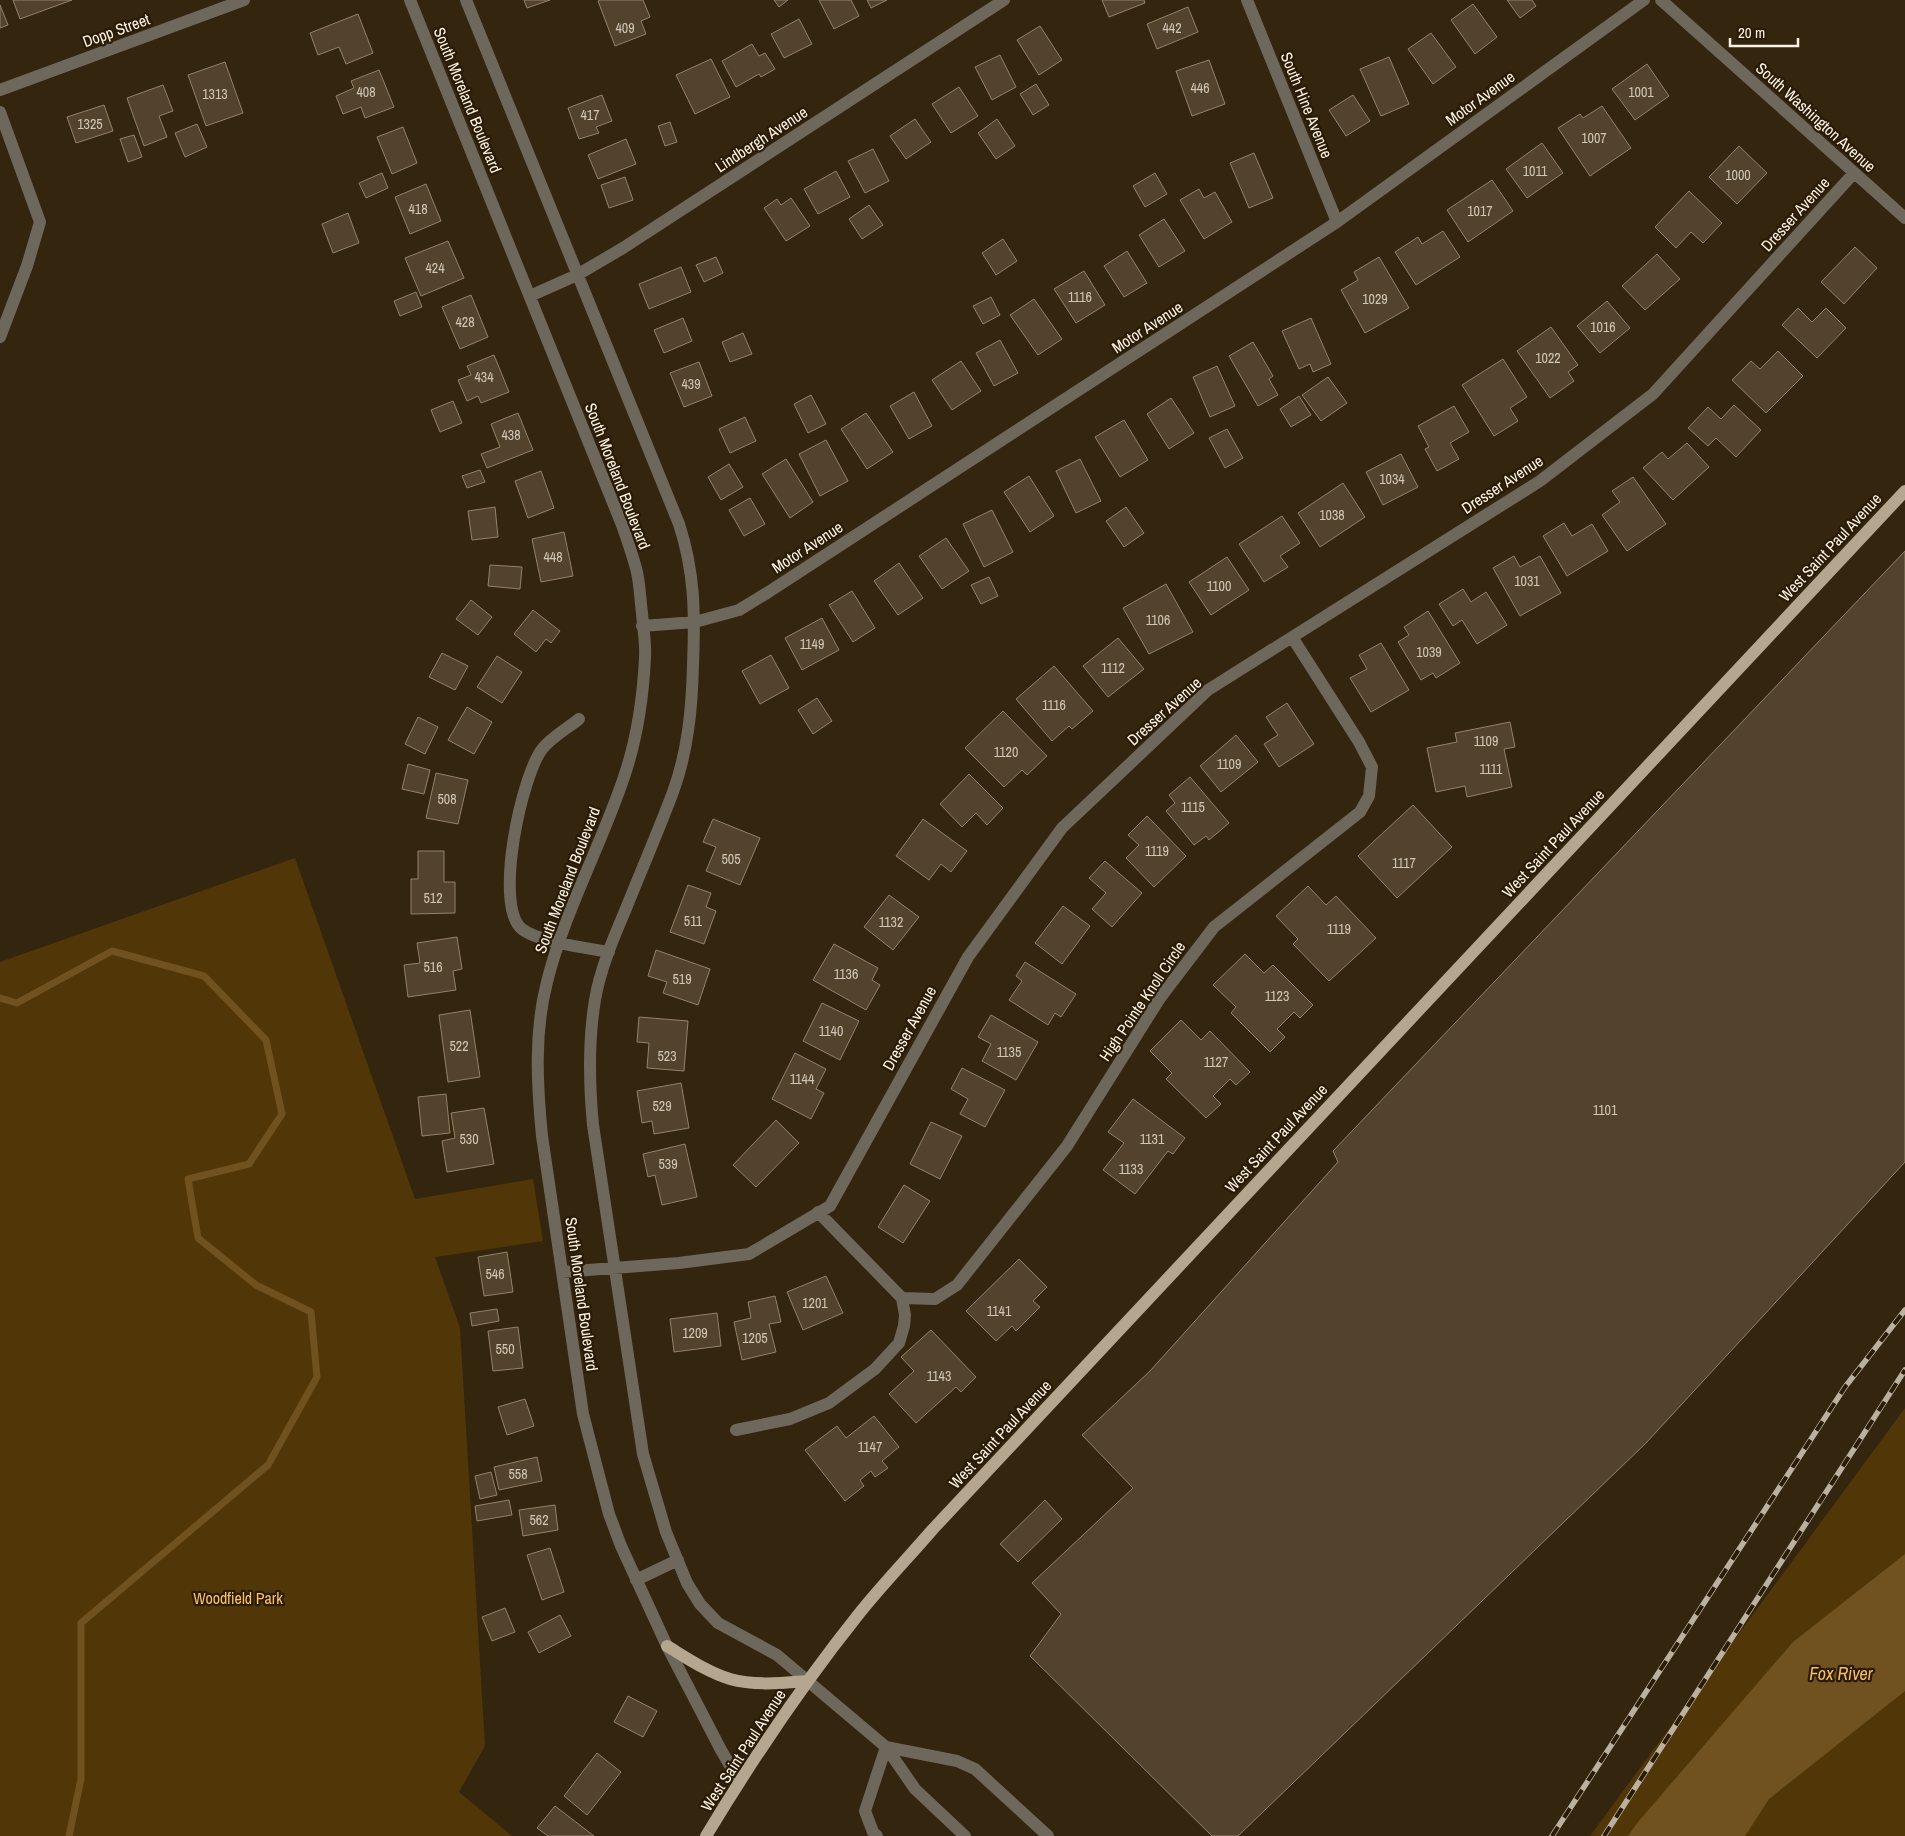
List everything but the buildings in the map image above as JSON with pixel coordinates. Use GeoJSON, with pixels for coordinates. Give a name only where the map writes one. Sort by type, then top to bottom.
{"type":"FeatureCollection","features":[{"type":"Feature","properties":{"kind":"main road","name":"West Saint Paul Avenue"},"geometry":{"type":"LineString","coordinates":[[706,1836],[739,1781],[808,1682],[858,1615],[933,1529],[1905,491]]}},
{"type":"Feature","properties":{"kind":"main road"},"geometry":{"type":"LineString","coordinates":[[667,1646],[705,1668],[730,1679],[769,1684],[808,1682]]}},
{"type":"Feature","properties":{"kind":"street","name":"Dopp Street"},"geometry":{"type":"LineString","coordinates":[[0,90],[244,0]]}},
{"type":"Feature","properties":{"kind":"street","name":"South Moreland Boulevard"},"geometry":{"type":"LineString","coordinates":[[410,0],[625,534],[636,569],[645,657],[638,718],[624,778],[564,926],[547,982],[542,1010],[537,1067],[542,1136],[584,1414],[592,1454],[609,1514],[621,1546],[667,1646],[739,1781]]}},
{"type":"Feature","properties":{"kind":"street"},"geometry":{"type":"LineString","coordinates":[[466,0],[678,524],[687,550],[694,599],[692,708],[689,734],[674,790],[609,952],[595,1000],[589,1052],[592,1125],[643,1454],[666,1532],[687,1583],[708,1614],[731,1630],[777,1655],[886,1746],[915,1789],[965,1836]]}},
{"type":"Feature","properties":{"kind":"street","name":"Lindbergh Avenue"},"geometry":{"type":"LineString","coordinates":[[530,296],[577,275],[623,248],[1004,0]]}},
{"type":"Feature","properties":{"kind":"street","name":"South Hine Avenue"},"geometry":{"type":"LineString","coordinates":[[1247,0],[1336,222]]}},
{"type":"Feature","properties":{"kind":"street","name":"Motor Avenue"},"geometry":{"type":"LineString","coordinates":[[642,626],[695,622],[738,610],[767,593],[1336,222],[1644,0]]}},
{"type":"Feature","properties":{"kind":"street","name":"South Washington Avenue"},"geometry":{"type":"LineString","coordinates":[[1661,0],[1905,218]]}},
{"type":"Feature","properties":{"kind":"street"},"geometry":{"type":"LineString","coordinates":[[0,112],[40,222],[27,266],[0,337]]}},
{"type":"Feature","properties":{"kind":"street","name":"Dresser Avenue"},"geometry":{"type":"LineString","coordinates":[[562,1272],[678,1263],[749,1254],[830,1206],[968,957],[1062,828],[1208,690],[1540,481],[1653,394],[1854,173]]}},
{"type":"Feature","properties":{"kind":"street","name":"High Pointe Knoll Circle"},"geometry":{"type":"LineString","coordinates":[[902,1298],[935,1299],[956,1285],[1067,1146],[1160,998],[1214,928],[1360,812],[1369,796],[1372,766],[1359,742],[1292,637]]}},
{"type":"Feature","properties":{"kind":"street"},"geometry":{"type":"LineString","coordinates":[[579,719],[543,748],[532,769],[516,823],[510,872],[512,914],[516,922],[530,934],[609,952]]}},
{"type":"Feature","properties":{"kind":"street"},"geometry":{"type":"LineString","coordinates":[[736,1430],[790,1419],[829,1403],[875,1369],[899,1343],[905,1314],[902,1298],[818,1212]]}},
{"type":"Feature","properties":{"kind":"street"},"geometry":{"type":"LineString","coordinates":[[636,1580],[678,1560]]}},
{"type":"Feature","properties":{"kind":"street"},"geometry":{"type":"LineString","coordinates":[[877,1836],[873,1832],[865,1811],[886,1746]]}},
{"type":"Feature","properties":{"kind":"street"},"geometry":{"type":"LineString","coordinates":[[886,1746],[957,1761],[975,1769],[1048,1836]]}},
{"type":"Feature","properties":{"kind":"green space","name":"Woodfield Park"},"geometry":{"type":"Polygon","coordinates":[[[295,858],[415,1199],[533,1179],[543,1241],[435,1257],[460,1328],[485,1746],[459,1792],[512,1836],[0,1836],[0,962],[295,858]]]}},
{"type":"Feature","properties":{"kind":"green space"},"geometry":{"type":"Polygon","coordinates":[[[1905,1408],[1905,1836],[1590,1836],[1905,1408]]]}},
{"type":"Feature","properties":{"kind":"water","name":"Fox River"},"geometry":{"type":"Polygon","coordinates":[[[1905,1554],[1905,1691],[1769,1799],[1745,1836],[1628,1836],[1793,1642],[1905,1554]]]}},
{"type":"Feature","properties":{"kind":"waterway"},"geometry":{"type":"LineString","coordinates":[[0,998],[17,1003],[112,951],[204,976],[266,1040],[282,1114],[249,1164],[188,1179],[198,1238],[256,1285],[311,1312],[317,1377],[268,1465],[81,1623],[81,1779],[69,1836]]}},
{"type":"Feature","properties":{"kind":"railway"},"geometry":{"type":"LineString","coordinates":[[1552,1836],[1845,1387],[1905,1310]]}},
{"type":"Feature","properties":{"kind":"railway"},"geometry":{"type":"LineString","coordinates":[[1604,1836],[1905,1370]]}}]}
